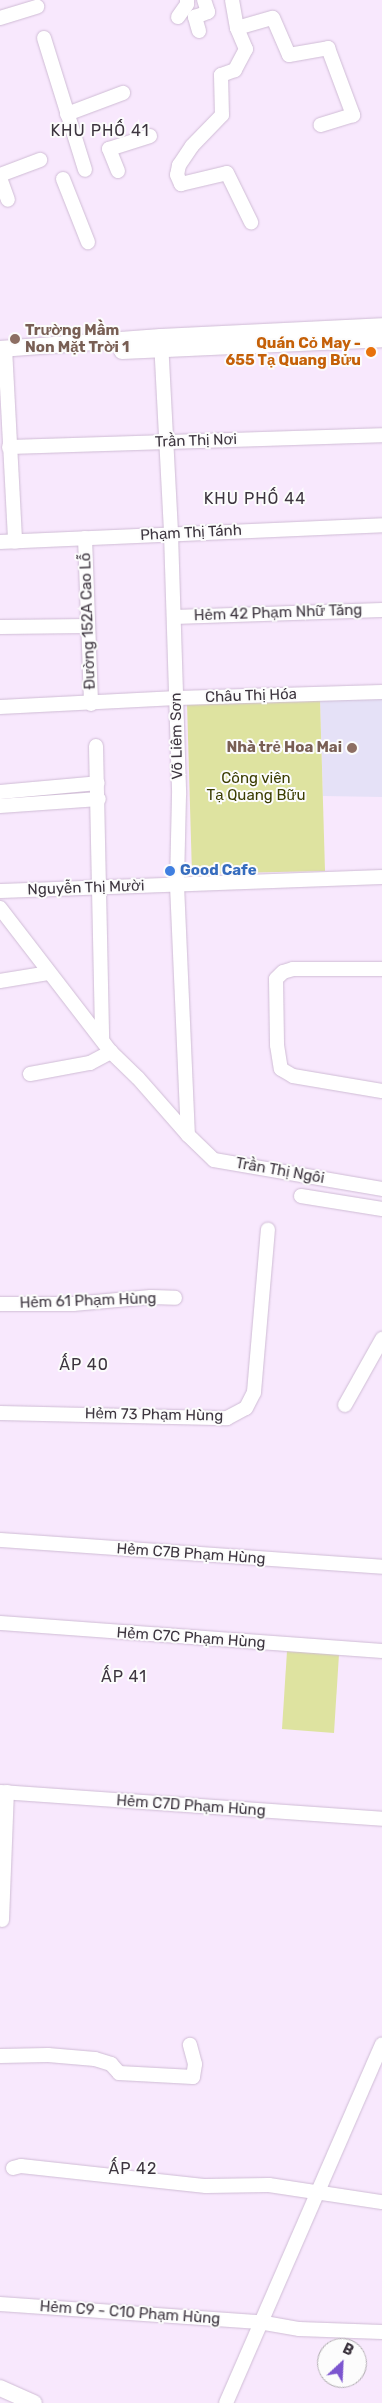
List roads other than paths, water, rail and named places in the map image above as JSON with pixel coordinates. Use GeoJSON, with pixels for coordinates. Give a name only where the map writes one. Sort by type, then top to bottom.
{"type":"FeatureCollection","features":[{"type":"Feature","properties":{"kind":"main road"},"geometry":{"type":"LineString","coordinates":[[3,353],[382,326]]}},
{"type":"Feature","properties":{"kind":"main road"},"geometry":{"type":"LineString","coordinates":[[162,343],[382,339]]}},
{"type":"Feature","properties":{"kind":"main road"},"geometry":{"type":"LineString","coordinates":[[0,2388],[34,2403]]}},
{"type":"Feature","properties":{"kind":"street"},"geometry":{"type":"LineString","coordinates":[[178,17],[187,4],[187,0]]}},
{"type":"Feature","properties":{"kind":"street"},"geometry":{"type":"LineString","coordinates":[[199,31],[195,17],[208,12],[204,0]]}},
{"type":"Feature","properties":{"kind":"street"},"geometry":{"type":"LineString","coordinates":[[232,0],[237,28],[254,60]]}},
{"type":"Feature","properties":{"kind":"street"},"geometry":{"type":"LineString","coordinates":[[0,18],[37,7]]}},
{"type":"Feature","properties":{"kind":"street"},"geometry":{"type":"LineString","coordinates":[[237,28],[273,18],[289,55],[328,48],[352,115],[321,125]]}},
{"type":"Feature","properties":{"kind":"street"},"geometry":{"type":"LineString","coordinates":[[44,38],[85,170]]}},
{"type":"Feature","properties":{"kind":"street"},"geometry":{"type":"LineString","coordinates":[[246,48],[235,70],[221,74],[222,115],[192,146],[179,164],[177,176],[181,184],[227,173],[251,222]]}},
{"type":"Feature","properties":{"kind":"street"},"geometry":{"type":"LineString","coordinates":[[67,114],[124,93]]}},
{"type":"Feature","properties":{"kind":"street"},"geometry":{"type":"LineString","coordinates":[[118,171],[109,149],[150,136]]}},
{"type":"Feature","properties":{"kind":"street"},"geometry":{"type":"LineString","coordinates":[[8,200],[0,176],[40,160]]}},
{"type":"Feature","properties":{"kind":"street"},"geometry":{"type":"LineString","coordinates":[[63,179],[88,242]]}},
{"type":"Feature","properties":{"kind":"street","name":"Võ Liêm Sơn"},"geometry":{"type":"LineString","coordinates":[[162,343],[177,698],[177,885],[188,1135]]}},
{"type":"Feature","properties":{"kind":"street"},"geometry":{"type":"LineString","coordinates":[[3,353],[4,412],[9,447],[15,542]]}},
{"type":"Feature","properties":{"kind":"street","name":"Trần Thị Nơi"},"geometry":{"type":"LineString","coordinates":[[9,447],[382,435]]}},
{"type":"Feature","properties":{"kind":"street","name":"Phạm Thị Tánh"},"geometry":{"type":"LineString","coordinates":[[0,542],[382,525]]}},
{"type":"Feature","properties":{"kind":"street","name":"Đường 152A Cao Lỗ"},"geometry":{"type":"LineString","coordinates":[[85,538],[91,704]]}},
{"type":"Feature","properties":{"kind":"street","name":"Hẻm 42 Phạm Nhữ Tăng"},"geometry":{"type":"LineString","coordinates":[[174,617],[382,610]]}},
{"type":"Feature","properties":{"kind":"street"},"geometry":{"type":"LineString","coordinates":[[0,628],[88,626]]}},
{"type":"Feature","properties":{"kind":"street","name":"Châu Thị Hóa"},"geometry":{"type":"LineString","coordinates":[[0,707],[91,704],[177,698],[382,692]]}},
{"type":"Feature","properties":{"kind":"street"},"geometry":{"type":"LineString","coordinates":[[96,746],[101,888],[102,1040]]}},
{"type":"Feature","properties":{"kind":"street"},"geometry":{"type":"LineString","coordinates":[[0,792],[98,783]]}},
{"type":"Feature","properties":{"kind":"street"},"geometry":{"type":"LineString","coordinates":[[0,806],[99,799]]}},
{"type":"Feature","properties":{"kind":"street","name":"Nguyễn Thị Mười"},"geometry":{"type":"LineString","coordinates":[[0,891],[382,878]]}},
{"type":"Feature","properties":{"kind":"street","name":"Trần Thị Ngôi"},"geometry":{"type":"LineString","coordinates":[[0,908],[110,1052],[138,1078],[188,1135],[214,1160],[382,1189]]}},
{"type":"Feature","properties":{"kind":"street"},"geometry":{"type":"LineString","coordinates":[[382,969],[293,969],[283,972],[276,979],[277,1045],[281,1069],[293,1076],[382,1091]]}},
{"type":"Feature","properties":{"kind":"street"},"geometry":{"type":"LineString","coordinates":[[0,980],[50,973]]}},
{"type":"Feature","properties":{"kind":"street"},"geometry":{"type":"LineString","coordinates":[[30,1074],[90,1063],[110,1052]]}},
{"type":"Feature","properties":{"kind":"street","name":"Trần Thị Ngôi"},"geometry":{"type":"LineString","coordinates":[[301,1196],[382,1209]]}},
{"type":"Feature","properties":{"kind":"street","name":"Hẻm 73 Phạm Hùng"},"geometry":{"type":"LineString","coordinates":[[0,1413],[228,1418],[242,1411],[251,1401],[254,1392],[268,1230]]}},
{"type":"Feature","properties":{"kind":"street","name":"Hẻm 61 Phạm Hùng"},"geometry":{"type":"LineString","coordinates":[[0,1304],[74,1304],[151,1297],[175,1298]]}},
{"type":"Feature","properties":{"kind":"street"},"geometry":{"type":"LineString","coordinates":[[345,1405],[382,1339]]}},
{"type":"Feature","properties":{"kind":"street","name":"Hẻm C7B Phạm Hùng"},"geometry":{"type":"LineString","coordinates":[[0,1540],[382,1568]]}},
{"type":"Feature","properties":{"kind":"street","name":"Hẻm C7C Phạm Hùng"},"geometry":{"type":"LineString","coordinates":[[0,1623],[382,1651]]}},
{"type":"Feature","properties":{"kind":"street"},"geometry":{"type":"LineString","coordinates":[[2,1920],[3,1792]]}},
{"type":"Feature","properties":{"kind":"street","name":"Hẻm C7D Phạm Hùng"},"geometry":{"type":"LineString","coordinates":[[3,1792],[382,1819]]}},
{"type":"Feature","properties":{"kind":"street"},"geometry":{"type":"LineString","coordinates":[[226,2403],[259,2322],[382,2044]]}},
{"type":"Feature","properties":{"kind":"street"},"geometry":{"type":"LineString","coordinates":[[0,2056],[48,2055],[95,2059],[111,2064],[119,2073],[193,2077],[195,2064],[190,2045]]}},
{"type":"Feature","properties":{"kind":"street"},"geometry":{"type":"LineString","coordinates":[[13,2168],[21,2166],[206,2186],[269,2185],[382,2202]]}},
{"type":"Feature","properties":{"kind":"street","name":"Hẻm C9 - C10 Phạm Hùng"},"geometry":{"type":"LineString","coordinates":[[0,2304],[259,2322],[299,2329],[382,2332]]}},
{"type":"Feature","properties":{"kind":"place","name":"Trường Mầm Non Mặt Trời 1"},"geometry":{"type":"Point","coordinates":[15,339]}},
{"type":"Feature","properties":{"kind":"place","name":"Quán Cỏ May - 655 Tạ Quang Bửu"},"geometry":{"type":"Point","coordinates":[371,352]}},
{"type":"Feature","properties":{"kind":"place","name":"Nhà trẻ Hoa Mai"},"geometry":{"type":"Point","coordinates":[352,748]}},
{"type":"Feature","properties":{"kind":"place","name":"Good Cafe"},"geometry":{"type":"Point","coordinates":[170,871]}},
{"type":"Feature","properties":{"kind":"district","name":"KHU PHỐ 41"},"geometry":{"type":"Point","coordinates":[100,131]}},
{"type":"Feature","properties":{"kind":"district","name":"KHU PHỐ 44"},"geometry":{"type":"Point","coordinates":[255,499]}},
{"type":"Feature","properties":{"kind":"district","name":"ẤP 40"},"geometry":{"type":"Point","coordinates":[84,1365]}},
{"type":"Feature","properties":{"kind":"district","name":"ẤP 41"},"geometry":{"type":"Point","coordinates":[124,1677]}},
{"type":"Feature","properties":{"kind":"district","name":"ẤP 42"},"geometry":{"type":"Point","coordinates":[133,2169]}},
{"type":"Feature","properties":{"kind":"park label","name":"Công viên Tạ Quang Bữu"},"geometry":{"type":"Point","coordinates":[256,786]}}]}
